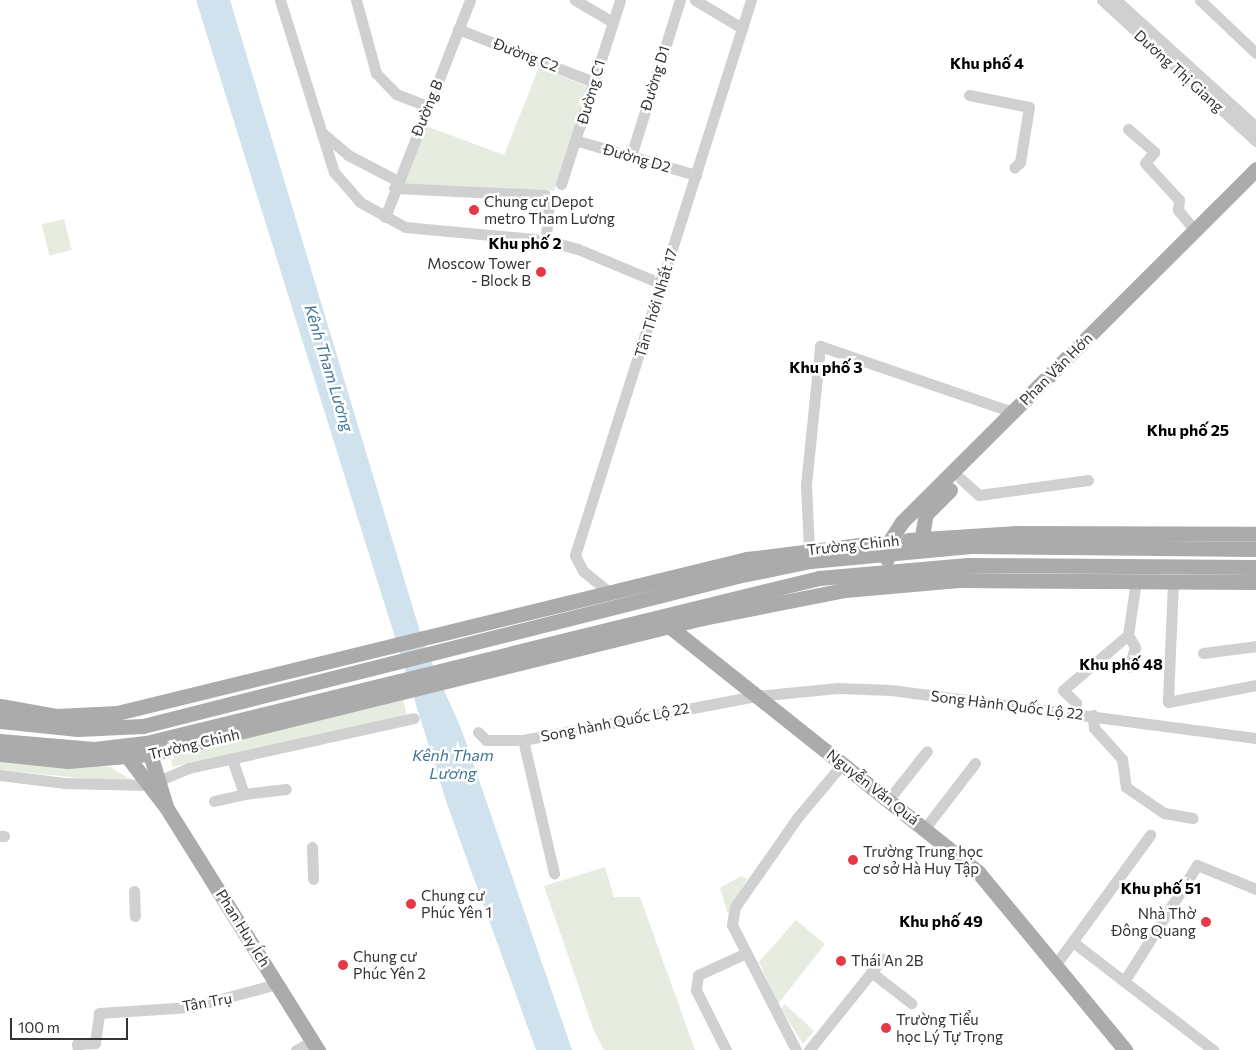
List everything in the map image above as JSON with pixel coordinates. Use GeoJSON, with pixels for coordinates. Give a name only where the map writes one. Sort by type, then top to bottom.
{"type":"FeatureCollection","features":[{"type":"Feature","properties":{"kind":"main road","name":"Phan Văn Hớn"},"geometry":{"type":"LineString","coordinates":[[922,574],[920,544],[926,514],[1195,230],[1256,169]]}},
{"type":"Feature","properties":{"kind":"main road","name":"Phan Văn Hớn"},"geometry":{"type":"LineString","coordinates":[[888,547],[902,522],[1013,412],[1065,366],[1256,183]]}},
{"type":"Feature","properties":{"kind":"main road","name":"Trường Chinh"},"geometry":{"type":"LineString","coordinates":[[460,638],[609,592],[810,555],[998,534],[1256,534]]}},
{"type":"Feature","properties":{"kind":"main road","name":"Trường Chinh"},"geometry":{"type":"LineString","coordinates":[[920,544],[1256,549]]}},
{"type":"Feature","properties":{"kind":"main road"},"geometry":{"type":"LineString","coordinates":[[888,547],[889,577]]}},
{"type":"Feature","properties":{"kind":"main road","name":"Trường Chinh"},"geometry":{"type":"LineString","coordinates":[[0,706],[56,716],[118,720],[143,726],[291,680],[375,658],[810,555]]}},
{"type":"Feature","properties":{"kind":"main road","name":"Trường Chinh"},"geometry":{"type":"LineString","coordinates":[[148,748],[177,749],[298,712],[656,616],[810,580],[922,574],[1256,567]]}},
{"type":"Feature","properties":{"kind":"main road","name":"Trường Chinh"},"geometry":{"type":"LineString","coordinates":[[922,574],[1136,581],[1256,582]]}},
{"type":"Feature","properties":{"kind":"main road","name":"Trường Chinh"},"geometry":{"type":"LineString","coordinates":[[465,668],[670,627],[889,577]]}},
{"type":"Feature","properties":{"kind":"main road","name":"Nguyễn Văn Quá"},"geometry":{"type":"LineString","coordinates":[[656,616],[889,799],[978,872],[1056,964],[1125,1050]]}},
{"type":"Feature","properties":{"kind":"main road"},"geometry":{"type":"LineString","coordinates":[[697,648],[696,633],[703,618]]}},
{"type":"Feature","properties":{"kind":"main road","name":"Trường Chinh"},"geometry":{"type":"LineString","coordinates":[[0,721],[52,728],[118,720],[141,708],[291,680]]}},
{"type":"Feature","properties":{"kind":"main road"},"geometry":{"type":"LineString","coordinates":[[141,708],[153,783]]}},
{"type":"Feature","properties":{"kind":"main road","name":"Trường Chinh"},"geometry":{"type":"LineString","coordinates":[[0,754],[68,761],[148,748],[199,729],[298,712]]}},
{"type":"Feature","properties":{"kind":"main road"},"geometry":{"type":"LineString","coordinates":[[118,720],[123,753],[153,783]]}},
{"type":"Feature","properties":{"kind":"main road"},"geometry":{"type":"LineString","coordinates":[[153,783],[177,749],[199,729]]}},
{"type":"Feature","properties":{"kind":"main road","name":"Trường Chinh"},"geometry":{"type":"LineString","coordinates":[[0,741],[123,753]]}},
{"type":"Feature","properties":{"kind":"main road","name":"Phan Huy Ích"},"geometry":{"type":"LineString","coordinates":[[153,783],[166,807],[316,1046]]}},
{"type":"Feature","properties":{"kind":"street"},"geometry":{"type":"LineString","coordinates":[[280,0],[316,127],[334,172],[360,202],[404,227],[546,240],[578,249],[662,284]]}},
{"type":"Feature","properties":{"kind":"street"},"geometry":{"type":"LineString","coordinates":[[356,0],[376,73],[396,94],[428,106]]}},
{"type":"Feature","properties":{"kind":"street","name":"Đường B"},"geometry":{"type":"LineString","coordinates":[[385,217],[470,0]]}},
{"type":"Feature","properties":{"kind":"street"},"geometry":{"type":"LineString","coordinates":[[575,0],[611,21]]}},
{"type":"Feature","properties":{"kind":"street","name":"Đường C1"},"geometry":{"type":"LineString","coordinates":[[561,184],[578,141],[611,21],[620,0]]}},
{"type":"Feature","properties":{"kind":"street","name":"Đường D1"},"geometry":{"type":"LineString","coordinates":[[631,156],[680,0]]}},
{"type":"Feature","properties":{"kind":"street"},"geometry":{"type":"LineString","coordinates":[[695,0],[742,28]]}},
{"type":"Feature","properties":{"kind":"street","name":"Tân Thới Nhất 17"},"geometry":{"type":"LineString","coordinates":[[609,592],[583,571],[575,555],[751,0]]}},
{"type":"Feature","properties":{"kind":"street","name":"Dương Thị Giang"},"geometry":{"type":"LineString","coordinates":[[1102,0],[1256,127]]}},
{"type":"Feature","properties":{"kind":"street","name":"Dương Thị Giang"},"geometry":{"type":"LineString","coordinates":[[1116,0],[1156,43],[1256,141]]}},
{"type":"Feature","properties":{"kind":"street"},"geometry":{"type":"LineString","coordinates":[[1200,0],[1256,53]]}},
{"type":"Feature","properties":{"kind":"street","name":"Đường C2"},"geometry":{"type":"LineString","coordinates":[[458,29],[594,82]]}},
{"type":"Feature","properties":{"kind":"street"},"geometry":{"type":"LineString","coordinates":[[969,95],[1029,107],[1020,162],[1014,168]]}},
{"type":"Feature","properties":{"kind":"street"},"geometry":{"type":"LineString","coordinates":[[316,127],[348,155],[396,185],[545,195],[549,202],[546,240]]}},
{"type":"Feature","properties":{"kind":"street"},"geometry":{"type":"LineString","coordinates":[[1128,129],[1154,152],[1145,163],[1179,200],[1178,210],[1195,230]]}},
{"type":"Feature","properties":{"kind":"street","name":"Đường D2"},"geometry":{"type":"LineString","coordinates":[[578,141],[696,175]]}},
{"type":"Feature","properties":{"kind":"street"},"geometry":{"type":"LineString","coordinates":[[810,555],[806,485],[820,346],[1013,412]]}},
{"type":"Feature","properties":{"kind":"street"},"geometry":{"type":"LineString","coordinates":[[961,479],[979,495],[1088,480]]}},
{"type":"Feature","properties":{"kind":"street"},"geometry":{"type":"LineString","coordinates":[[1129,667],[1135,647],[1128,635],[1136,581]]}},
{"type":"Feature","properties":{"kind":"street"},"geometry":{"type":"LineString","coordinates":[[1173,581],[1168,702],[1175,703],[1256,685]]}},
{"type":"Feature","properties":{"kind":"street"},"geometry":{"type":"LineString","coordinates":[[1074,713],[1076,703],[1063,690],[1128,635]]}},
{"type":"Feature","properties":{"kind":"street"},"geometry":{"type":"LineString","coordinates":[[1203,653],[1256,646]]}},
{"type":"Feature","properties":{"kind":"street","name":"Song Hành Quốc Lộ 22"},"geometry":{"type":"LineString","coordinates":[[756,696],[838,688],[891,690],[1256,738]]}},
{"type":"Feature","properties":{"kind":"street","name":"Song hành Quốc Lộ 22"},"geometry":{"type":"LineString","coordinates":[[478,732],[486,740],[524,740],[756,696]]}},
{"type":"Feature","properties":{"kind":"street"},"geometry":{"type":"LineString","coordinates":[[1093,716],[1094,728],[1122,759],[1126,787],[1164,813],[1193,818]]}},
{"type":"Feature","properties":{"kind":"street","name":"Trường Chinh"},"geometry":{"type":"LineString","coordinates":[[0,775],[127,787],[153,783],[232,759],[414,718]]}},
{"type":"Feature","properties":{"kind":"street"},"geometry":{"type":"LineString","coordinates":[[524,740],[554,873]]}},
{"type":"Feature","properties":{"kind":"street"},"geometry":{"type":"LineString","coordinates":[[889,799],[927,751]]}},
{"type":"Feature","properties":{"kind":"street"},"geometry":{"type":"LineString","coordinates":[[232,759],[244,794]]}},
{"type":"Feature","properties":{"kind":"street"},"geometry":{"type":"LineString","coordinates":[[796,1050],[732,925],[735,907],[797,818],[843,763]]}},
{"type":"Feature","properties":{"kind":"street"},"geometry":{"type":"LineString","coordinates":[[925,828],[974,763]]}},
{"type":"Feature","properties":{"kind":"street"},"geometry":{"type":"LineString","coordinates":[[214,801],[244,794],[286,789]]}},
{"type":"Feature","properties":{"kind":"street"},"geometry":{"type":"LineString","coordinates":[[1056,964],[1150,835]]}},
{"type":"Feature","properties":{"kind":"street"},"geometry":{"type":"LineString","coordinates":[[312,847],[313,879]]}},
{"type":"Feature","properties":{"kind":"street"},"geometry":{"type":"LineString","coordinates":[[1125,980],[1197,865],[1256,888]]}},
{"type":"Feature","properties":{"kind":"street"},"geometry":{"type":"LineString","coordinates":[[134,891],[135,916]]}},
{"type":"Feature","properties":{"kind":"street"},"geometry":{"type":"LineString","coordinates":[[1073,942],[1125,980],[1213,1050]]}},
{"type":"Feature","properties":{"kind":"street"},"geometry":{"type":"LineString","coordinates":[[726,1050],[696,990],[698,975],[746,953]]}},
{"type":"Feature","properties":{"kind":"street"},"geometry":{"type":"LineString","coordinates":[[808,1050],[882,959]]}},
{"type":"Feature","properties":{"kind":"street"},"geometry":{"type":"LineString","coordinates":[[871,972],[911,1003]]}},
{"type":"Feature","properties":{"kind":"street","name":"Tân Trụ"},"geometry":{"type":"LineString","coordinates":[[78,1050],[78,1044],[95,1043],[98,1013],[191,1007],[277,984]]}},
{"type":"Feature","properties":{"kind":"street"},"geometry":{"type":"LineString","coordinates":[[296,1050],[316,1046]]}},
{"type":"Feature","properties":{"kind":"shaded area"},"geometry":{"type":"Polygon","coordinates":[[[539,67],[588,87],[554,191],[399,185],[426,126],[504,155],[539,67]]]}},
{"type":"Feature","properties":{"kind":"shaded area"},"geometry":{"type":"Polygon","coordinates":[[[64,219],[72,250],[49,256],[42,225],[64,219]]]}},
{"type":"Feature","properties":{"kind":"shaded area"},"geometry":{"type":"Polygon","coordinates":[[[403,699],[407,716],[173,767],[171,762],[178,752],[403,699]]]}},
{"type":"Feature","properties":{"kind":"shaded area"},"geometry":{"type":"Polygon","coordinates":[[[0,757],[110,767],[139,784],[0,770],[0,757]]]}},
{"type":"Feature","properties":{"kind":"shaded area"},"geometry":{"type":"Polygon","coordinates":[[[605,867],[614,897],[640,897],[695,1050],[604,1050],[594,1031],[544,886],[605,867]]]}},
{"type":"Feature","properties":{"kind":"shaded area"},"geometry":{"type":"Polygon","coordinates":[[[741,876],[747,879],[728,914],[720,888],[741,876]]]}},
{"type":"Feature","properties":{"kind":"shaded area"},"geometry":{"type":"Polygon","coordinates":[[[796,920],[825,944],[778,1004],[759,962],[796,920]]]}},
{"type":"Feature","properties":{"kind":"shaded area"},"geometry":{"type":"Polygon","coordinates":[[[785,1004],[814,1031],[803,1044],[781,1009],[785,1004]]]}},
{"type":"Feature","properties":{"kind":"water","name":"Kênh Tham Lương"},"geometry":{"type":"Polygon","coordinates":[[[196,0],[230,0],[424,645],[461,728],[572,1050],[536,1050],[447,804],[196,0]]]}},
{"type":"Feature","properties":{"kind":"place","name":"Chung cư Depot metro Tham Lương"},"geometry":{"type":"Point","coordinates":[474,210]}},
{"type":"Feature","properties":{"kind":"place","name":"Moscow Tower - Block B"},"geometry":{"type":"Point","coordinates":[541,272]}},
{"type":"Feature","properties":{"kind":"place","name":"Trường Trung học cơ sở Hà Huy Tập"},"geometry":{"type":"Point","coordinates":[853,860]}},
{"type":"Feature","properties":{"kind":"place","name":"Chung cư Phúc Yên 1"},"geometry":{"type":"Point","coordinates":[411,904]}},
{"type":"Feature","properties":{"kind":"place","name":"Nhà Thờ Đông Quang"},"geometry":{"type":"Point","coordinates":[1206,922]}},
{"type":"Feature","properties":{"kind":"place","name":"Thái An 2B"},"geometry":{"type":"Point","coordinates":[841,961]}},
{"type":"Feature","properties":{"kind":"place","name":"Chung cư Phúc Yên 2"},"geometry":{"type":"Point","coordinates":[343,965]}},
{"type":"Feature","properties":{"kind":"place","name":"Trường Tiểu học Lý Tự Trọng"},"geometry":{"type":"Point","coordinates":[886,1028]}},
{"type":"Feature","properties":{"kind":"district","name":"Khu phố 4"},"geometry":{"type":"Point","coordinates":[987,63]}},
{"type":"Feature","properties":{"kind":"district","name":"Khu phố 2"},"geometry":{"type":"Point","coordinates":[525,243]}},
{"type":"Feature","properties":{"kind":"district","name":"Khu phố 3"},"geometry":{"type":"Point","coordinates":[826,367]}},
{"type":"Feature","properties":{"kind":"district","name":"Khu phố 25"},"geometry":{"type":"Point","coordinates":[1188,430]}},
{"type":"Feature","properties":{"kind":"district","name":"Khu phố 48"},"geometry":{"type":"Point","coordinates":[1121,664]}},
{"type":"Feature","properties":{"kind":"district","name":"Khu phố 51"},"geometry":{"type":"Point","coordinates":[1161,888]}},
{"type":"Feature","properties":{"kind":"district","name":"Khu phố 49"},"geometry":{"type":"Point","coordinates":[941,921]}}]}
